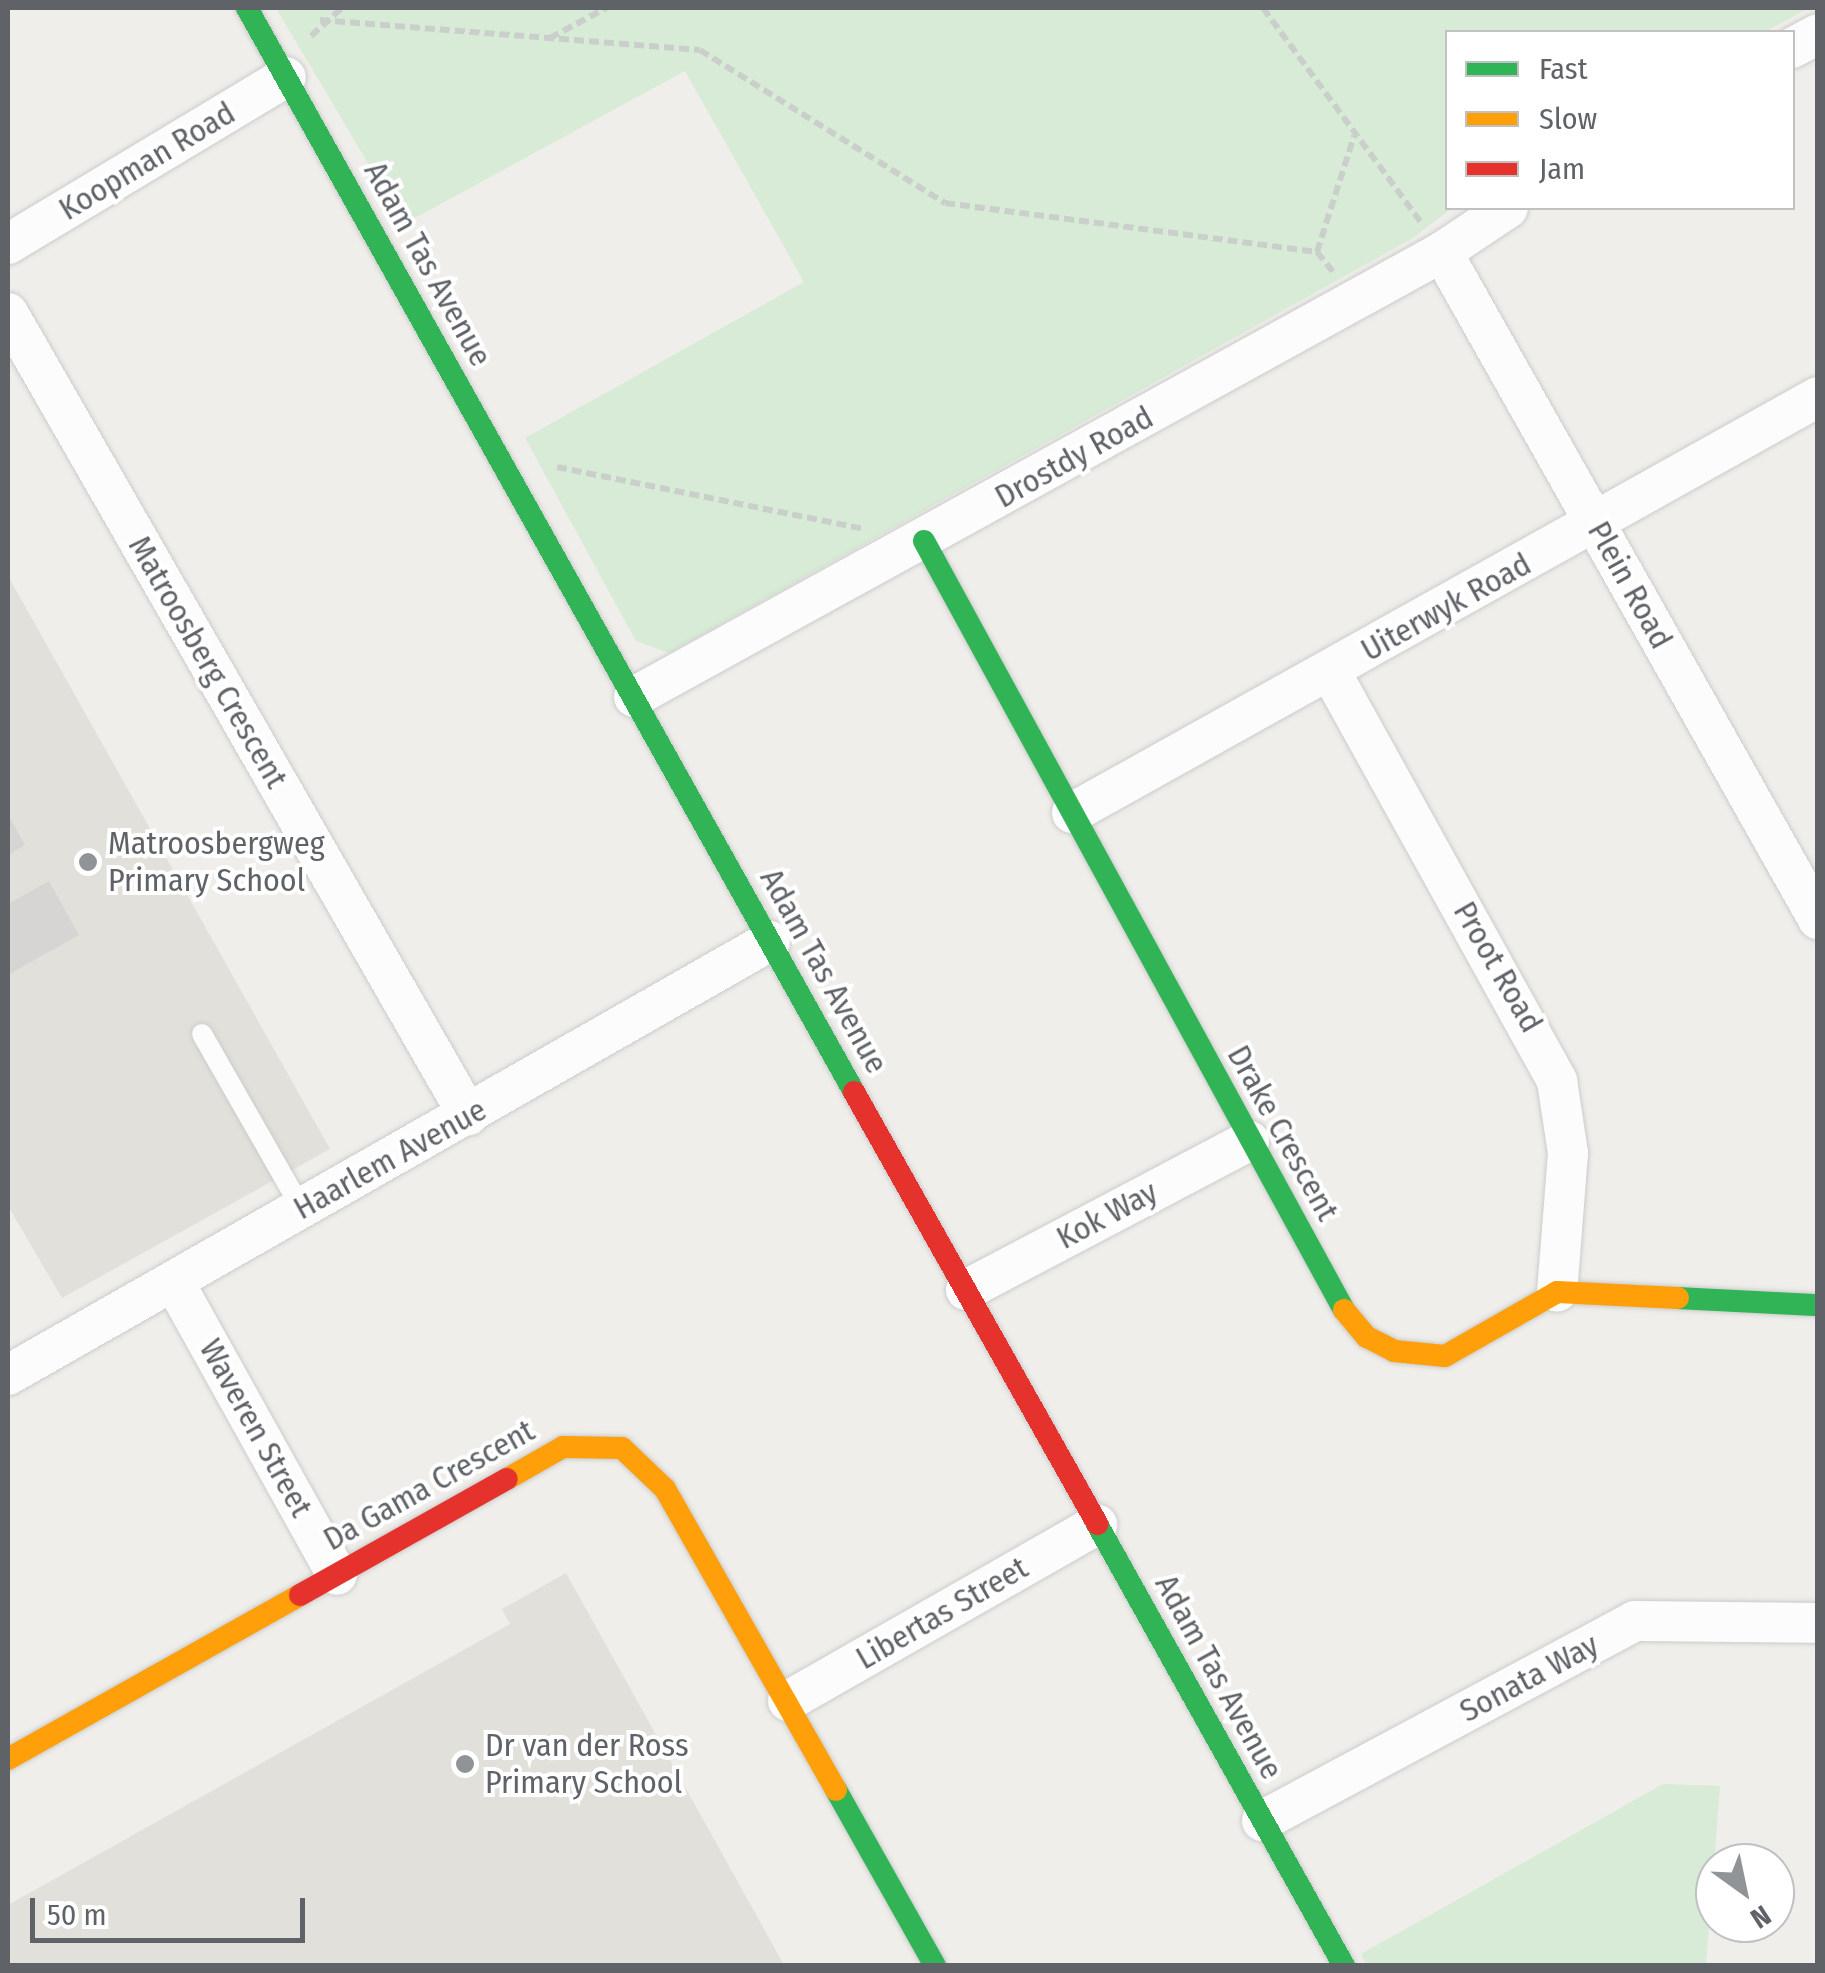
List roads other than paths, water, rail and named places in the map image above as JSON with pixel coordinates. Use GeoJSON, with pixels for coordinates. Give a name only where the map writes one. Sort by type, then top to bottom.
{"type":"FeatureCollection","features":[{"type":"Feature","properties":{"kind":"street","name":"Adam Tas Avenue"},"geometry":{"type":"LineString","coordinates":[[247,8],[1344,1966]]}},
{"type":"Feature","properties":{"kind":"street"},"geometry":{"type":"LineString","coordinates":[[1795,46],[1818,34]]}},
{"type":"Feature","properties":{"kind":"street","name":"Koopman Road"},"geometry":{"type":"LineString","coordinates":[[8,244],[286,77]]}},
{"type":"Feature","properties":{"kind":"street","name":"Drostdy Road"},"geometry":{"type":"LineString","coordinates":[[634,697],[924,541],[1442,252],[1505,210]]}},
{"type":"Feature","properties":{"kind":"street","name":"Plein Road"},"geometry":{"type":"LineString","coordinates":[[1442,252],[1817,918]]}},
{"type":"Feature","properties":{"kind":"street","name":"Matroosberg Crescent"},"geometry":{"type":"LineString","coordinates":[[8,313],[468,1116]]}},
{"type":"Feature","properties":{"kind":"street","name":"Uiterwyk Road"},"geometry":{"type":"LineString","coordinates":[[1072,812],[1818,398]]}},
{"type":"Feature","properties":{"kind":"street","name":"Drake Crescent"},"geometry":{"type":"LineString","coordinates":[[924,541],[1347,1316],[1394,1351],[1445,1356],[1556,1292]]}},
{"type":"Feature","properties":{"kind":"street","name":"Proot Road"},"geometry":{"type":"LineString","coordinates":[[1330,671],[1558,1081],[1568,1153],[1556,1292]]}},
{"type":"Feature","properties":{"kind":"street","name":"Haarlem Avenue"},"geometry":{"type":"LineString","coordinates":[[8,1375],[468,1116],[770,940]]}},
{"type":"Feature","properties":{"kind":"street","name":"Kok Way"},"geometry":{"type":"LineString","coordinates":[[966,1290],[1249,1141]]}},
{"type":"Feature","properties":{"kind":"street","name":"Waveren Street"},"geometry":{"type":"LineString","coordinates":[[174,1282],[337,1575]]}},
{"type":"Feature","properties":{"kind":"street"},"geometry":{"type":"LineString","coordinates":[[1556,1292],[1818,1306]]}},
{"type":"Feature","properties":{"kind":"street","name":"Da Gama Crescent"},"geometry":{"type":"LineString","coordinates":[[8,1760],[563,1447],[622,1448],[665,1489],[935,1966]]}},
{"type":"Feature","properties":{"kind":"street","name":"Libertas Street"},"geometry":{"type":"LineString","coordinates":[[788,1701],[1097,1525]]}},
{"type":"Feature","properties":{"kind":"street","name":"Sonata Way"},"geometry":{"type":"LineString","coordinates":[[1262,1821],[1634,1621],[1818,1624]]}},
{"type":"Feature","properties":{"kind":"lane"},"geometry":{"type":"LineString","coordinates":[[202,1034],[302,1209]]}},
{"type":"Feature","properties":{"kind":"place","name":"Matroosbergweg Primary School"},"geometry":{"type":"Point","coordinates":[88,862]}},
{"type":"Feature","properties":{"kind":"place","name":"Dr van der Ross Primary School"},"geometry":{"type":"Point","coordinates":[465,1764]}}]}
